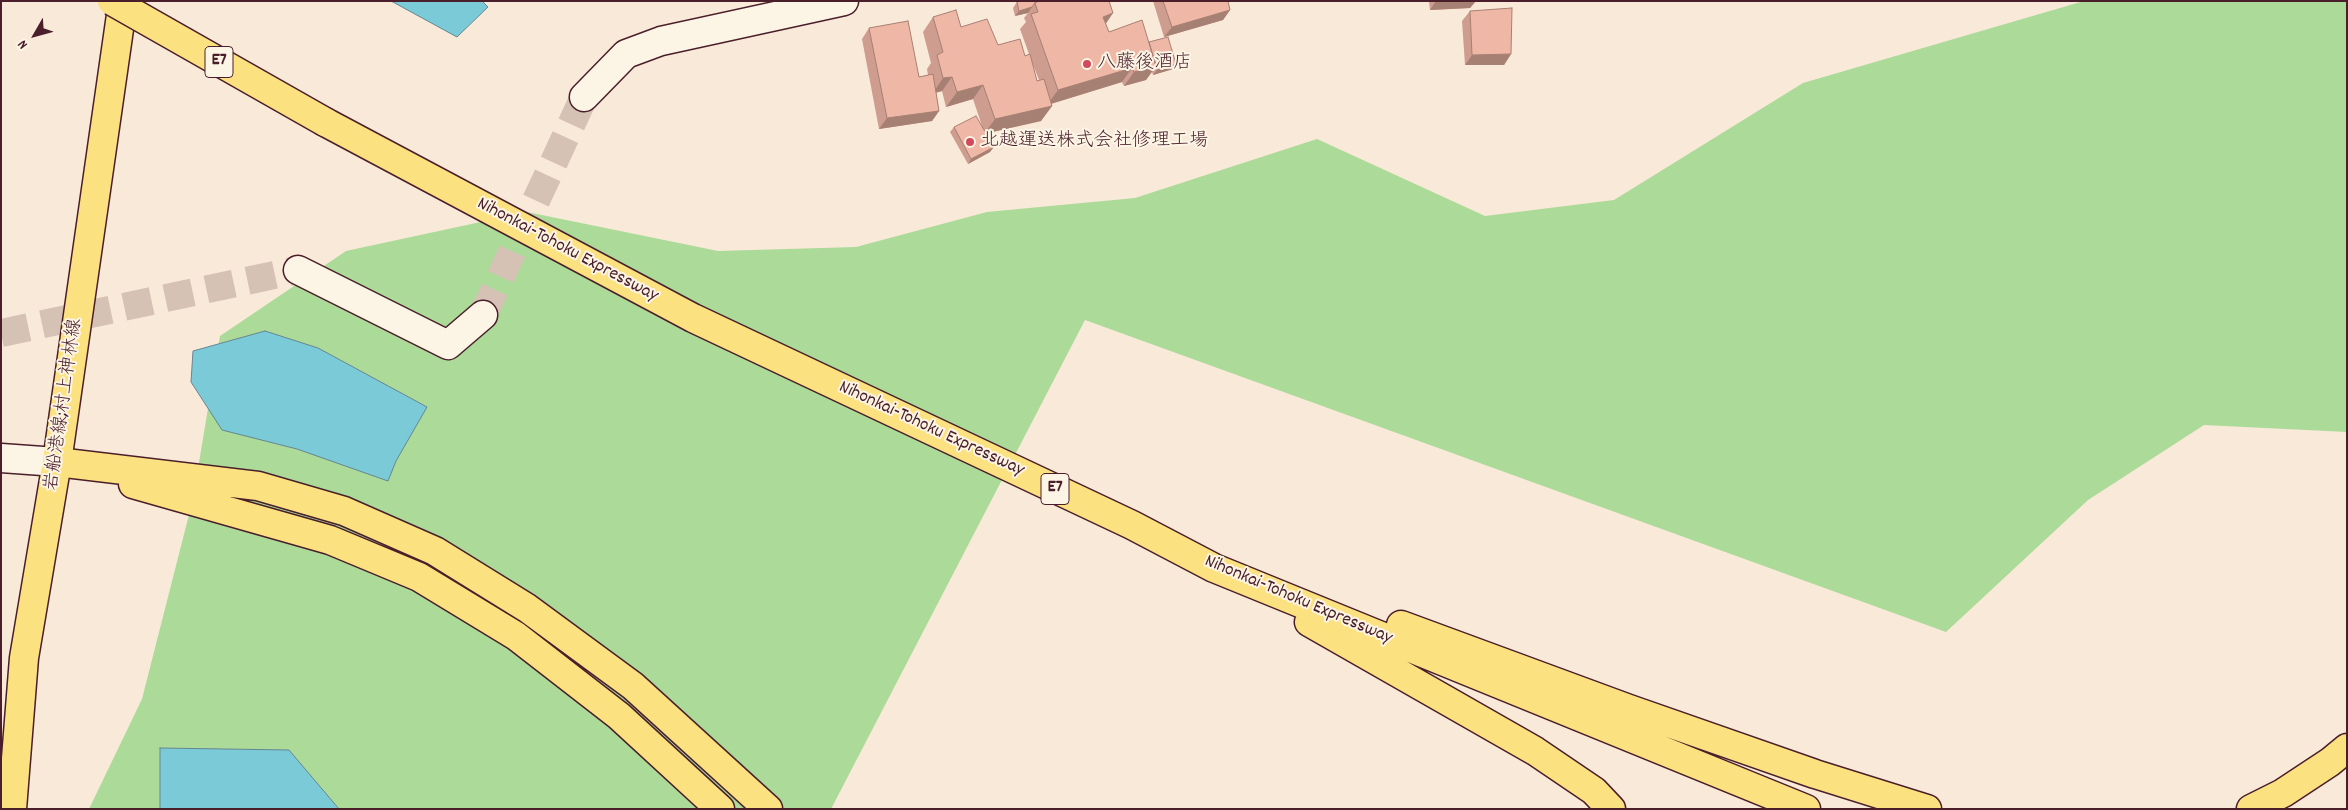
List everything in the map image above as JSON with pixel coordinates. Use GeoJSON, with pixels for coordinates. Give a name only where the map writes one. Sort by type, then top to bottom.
{"type":"FeatureCollection","features":[{"type":"Feature","properties":{"kind":"main road","name":"Nihonkai-Tohoku Expressway"},"geometry":{"type":"LineString","coordinates":[[112,1],[325,122],[693,318],[1132,525],[1214,568],[1806,809]]}},
{"type":"Feature","properties":{"kind":"main road","name":"岩船港線;村上神林線"},"geometry":{"type":"LineString","coordinates":[[12,809],[24,658],[57,462],[123,1]]}},
{"type":"Feature","properties":{"kind":"main road"},"geometry":{"type":"LineString","coordinates":[[57,462],[247,518],[330,540],[419,578],[516,636],[619,716],[720,809]]}},
{"type":"Feature","properties":{"kind":"main road"},"geometry":{"type":"LineString","coordinates":[[57,462],[258,486],[344,511],[434,551],[527,608],[633,686],[768,809]]}},
{"type":"Feature","properties":{"kind":"main road"},"geometry":{"type":"LineString","coordinates":[[1132,525],[1629,709],[1815,774],[1928,809]]}},
{"type":"Feature","properties":{"kind":"main road"},"geometry":{"type":"LineString","coordinates":[[1214,568],[1535,751],[1594,791],[1611,809]]}},
{"type":"Feature","properties":{"kind":"main road"},"geometry":{"type":"LineString","coordinates":[[2251,809],[2283,793],[2347,748]]}},
{"type":"Feature","properties":{"kind":"street"},"geometry":{"type":"LineString","coordinates":[[584,97],[626,54],[661,41],[787,8],[844,1]]}},
{"type":"Feature","properties":{"kind":"street"},"geometry":{"type":"LineString","coordinates":[[298,270],[448,345],[484,315]]}},
{"type":"Feature","properties":{"kind":"street"},"geometry":{"type":"LineString","coordinates":[[1,458],[57,462]]}},
{"type":"Feature","properties":{"kind":"green space"},"geometry":{"type":"Polygon","coordinates":[[[2084,1],[2347,1],[2347,432],[2204,425],[2088,500],[1946,632],[1085,320],[831,809],[89,809],[142,699],[193,499],[220,336],[346,251],[527,212],[718,251],[856,247],[987,212],[1135,198],[1317,139],[1485,216],[1614,200],[1803,83],[2084,1]]]}},
{"type":"Feature","properties":{"kind":"water"},"geometry":{"type":"Polygon","coordinates":[[[391,1],[482,1],[488,7],[457,37],[391,1]]]}},
{"type":"Feature","properties":{"kind":"water"},"geometry":{"type":"Polygon","coordinates":[[[265,331],[318,348],[427,407],[396,461],[388,481],[297,449],[222,430],[191,382],[193,351],[265,331]]]}},
{"type":"Feature","properties":{"kind":"water"},"geometry":{"type":"Polygon","coordinates":[[[160,748],[289,750],[339,809],[160,809],[160,748]]]}},
{"type":"Feature","properties":{"kind":"building"},"geometry":{"type":"Polygon","coordinates":[[[1035,1],[1035,3],[1032,7],[1019,11],[1017,2],[1035,1]]]}},
{"type":"Feature","properties":{"kind":"building","name":"八藤後酒店"},"geometry":{"type":"Polygon","coordinates":[[[1039,1],[1109,1],[1113,13],[1103,17],[1109,32],[1142,20],[1156,66],[1134,72],[1132,68],[1058,90],[1031,14],[1038,12],[1035,3],[1039,1]]]}},
{"type":"Feature","properties":{"kind":"building"},"geometry":{"type":"Polygon","coordinates":[[[1163,1],[1228,1],[1230,10],[1172,27],[1163,1]]]}},
{"type":"Feature","properties":{"kind":"building"},"geometry":{"type":"Polygon","coordinates":[[[1512,8],[1511,54],[1472,55],[1470,11],[1512,8]]]}},
{"type":"Feature","properties":{"kind":"building"},"geometry":{"type":"Polygon","coordinates":[[[956,10],[961,27],[987,19],[998,45],[1020,39],[1025,56],[1030,54],[1037,81],[1044,79],[1052,106],[995,119],[983,85],[957,92],[952,77],[943,78],[937,55],[943,52],[933,17],[956,10]]]}},
{"type":"Feature","properties":{"kind":"building"},"geometry":{"type":"Polygon","coordinates":[[[908,21],[919,77],[933,74],[939,111],[887,118],[869,28],[908,21]]]}},
{"type":"Feature","properties":{"kind":"building"},"geometry":{"type":"Polygon","coordinates":[[[1168,37],[1176,64],[1157,70],[1149,42],[1168,37]]]}},
{"type":"Feature","properties":{"kind":"building","name":"北越運送株式会社修理工場"},"geometry":{"type":"Polygon","coordinates":[[[976,116],[994,147],[971,159],[954,127],[976,116]]]}},
{"type":"Feature","properties":{"kind":"tunnel"},"geometry":{"type":"LineString","coordinates":[[483,315],[584,97]]}},
{"type":"Feature","properties":{"kind":"tunnel"},"geometry":{"type":"LineString","coordinates":[[1,333],[298,270]]}},
{"type":"Feature","properties":{"kind":"place","name":"八藤後酒店"},"geometry":{"type":"Point","coordinates":[1087,64]}},
{"type":"Feature","properties":{"kind":"place","name":"北越運送株式会社修理工場"},"geometry":{"type":"Point","coordinates":[970,142]}}]}
